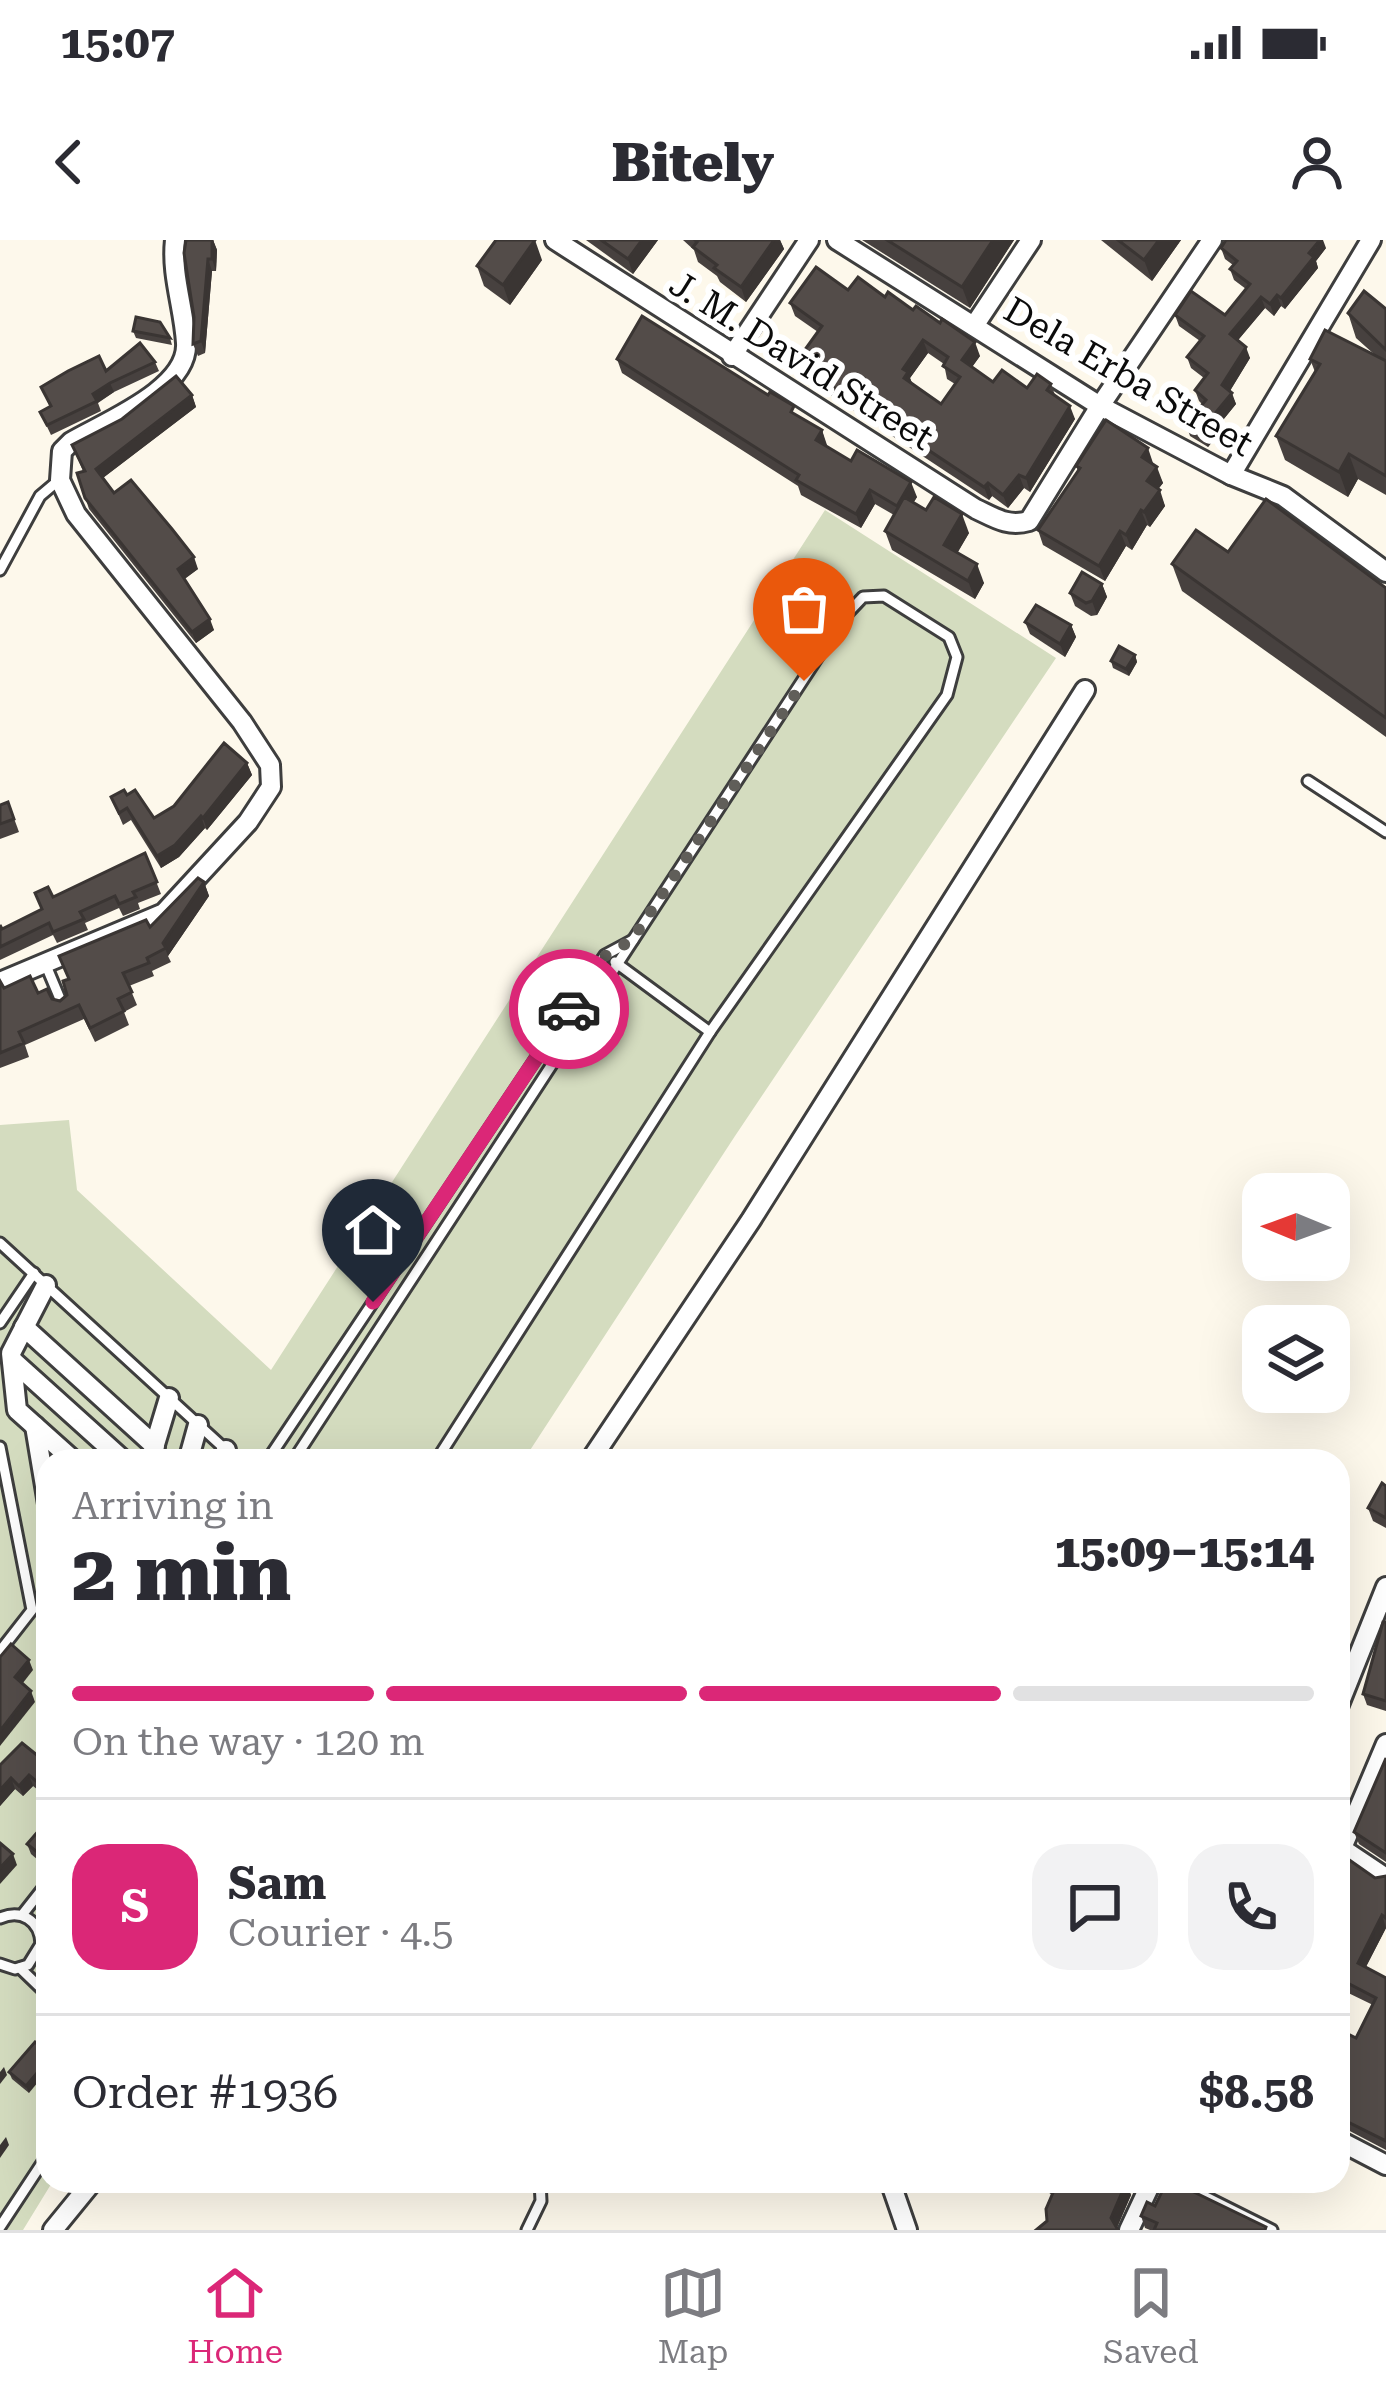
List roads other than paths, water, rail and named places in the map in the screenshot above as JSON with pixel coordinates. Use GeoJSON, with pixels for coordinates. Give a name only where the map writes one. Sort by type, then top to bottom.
{"type":"FeatureCollection","features":[{"type":"Feature","properties":{"kind":"street"},"geometry":{"type":"LineString","coordinates":[[0,982],[164,913],[248,822],[271,787],[270,766],[242,722],[76,514],[60,480],[62,451],[71,442],[165,387],[182,366],[186,341],[173,260],[175,240]]}},
{"type":"Feature","properties":{"kind":"street","name":"J. M. David Street"},"geometry":{"type":"LineString","coordinates":[[555,240],[732,356],[1006,524],[1029,521],[1100,406]]}},
{"type":"Feature","properties":{"kind":"street"},"geometry":{"type":"LineString","coordinates":[[732,356],[809,240]]}},
{"type":"Feature","properties":{"kind":"street","name":"Dela Erba Street"},"geometry":{"type":"LineString","coordinates":[[837,240],[1100,406],[1231,475],[1283,496],[1386,572]]}},
{"type":"Feature","properties":{"kind":"street"},"geometry":{"type":"LineString","coordinates":[[974,326],[1031,240]]}},
{"type":"Feature","properties":{"kind":"street"},"geometry":{"type":"LineString","coordinates":[[1100,406],[1212,240]]}},
{"type":"Feature","properties":{"kind":"street"},"geometry":{"type":"LineString","coordinates":[[1231,475],[1371,240]]}},
{"type":"Feature","properties":{"kind":"street"},"geometry":{"type":"LineString","coordinates":[[598,1449],[751,1220],[1084,690]]}},
{"type":"Feature","properties":{"kind":"street"},"geometry":{"type":"LineString","coordinates":[[40,1279],[11,1353],[17,1410],[61,1449]]}},
{"type":"Feature","properties":{"kind":"street"},"geometry":{"type":"LineString","coordinates":[[24,1327],[149,1449]]}},
{"type":"Feature","properties":{"kind":"street"},"geometry":{"type":"LineString","coordinates":[[12,1360],[111,1449]]}},
{"type":"Feature","properties":{"kind":"street"},"geometry":{"type":"LineString","coordinates":[[154,1449],[169,1398]]}},
{"type":"Feature","properties":{"kind":"street"},"geometry":{"type":"LineString","coordinates":[[34,1425],[38,1449]]}},
{"type":"Feature","properties":{"kind":"street"},"geometry":{"type":"LineString","coordinates":[[191,1449],[198,1425]]}},
{"type":"Feature","properties":{"kind":"street"},"geometry":{"type":"LineString","coordinates":[[1350,1677],[1386,1587]]}},
{"type":"Feature","properties":{"kind":"street"},"geometry":{"type":"LineString","coordinates":[[1350,1825],[1386,1744]]}},
{"type":"Feature","properties":{"kind":"street"},"geometry":{"type":"LineString","coordinates":[[1350,1854],[1386,1877]]}},
{"type":"Feature","properties":{"kind":"street"},"geometry":{"type":"LineString","coordinates":[[1350,2146],[1386,2165]]}},
{"type":"Feature","properties":{"kind":"street"},"geometry":{"type":"LineString","coordinates":[[53,2230],[83,2193]]}},
{"type":"Feature","properties":{"kind":"street"},"geometry":{"type":"LineString","coordinates":[[894,2193],[907,2230]]}},
{"type":"Feature","properties":{"kind":"street"},"geometry":{"type":"LineString","coordinates":[[1129,2230],[1146,2193]]}},
{"type":"Feature","properties":{"kind":"lane"},"geometry":{"type":"LineString","coordinates":[[0,570],[40,496],[60,480]]}},
{"type":"Feature","properties":{"kind":"lane"},"geometry":{"type":"LineString","coordinates":[[301,1449],[854,603],[872,594],[884,596],[949,637],[957,657],[947,695],[710,1032],[444,1449]]}},
{"type":"Feature","properties":{"kind":"lane"},"geometry":{"type":"LineString","coordinates":[[1308,781],[1386,832]]}},
{"type":"Feature","properties":{"kind":"lane"},"geometry":{"type":"LineString","coordinates":[[275,1449],[605,956],[632,940]]}},
{"type":"Feature","properties":{"kind":"lane"},"geometry":{"type":"LineString","coordinates":[[605,956],[710,1032]]}},
{"type":"Feature","properties":{"kind":"lane"},"geometry":{"type":"LineString","coordinates":[[45,963],[63,1006]]}},
{"type":"Feature","properties":{"kind":"lane"},"geometry":{"type":"LineString","coordinates":[[0,1243],[221,1449]]}},
{"type":"Feature","properties":{"kind":"lane"},"geometry":{"type":"LineString","coordinates":[[0,1323],[40,1279]]}},
{"type":"Feature","properties":{"kind":"lane"},"geometry":{"type":"LineString","coordinates":[[0,1447],[32,1610],[0,1651]]}},
{"type":"Feature","properties":{"kind":"lane"},"geometry":{"type":"LineString","coordinates":[[0,1918],[22,1915],[36,1897]]}},
{"type":"Feature","properties":{"kind":"lane"},"geometry":{"type":"LineString","coordinates":[[22,1915],[36,1926]]}},
{"type":"Feature","properties":{"kind":"lane"},"geometry":{"type":"LineString","coordinates":[[1,1968],[20,1968],[36,1955]]}},
{"type":"Feature","properties":{"kind":"lane"},"geometry":{"type":"LineString","coordinates":[[20,1968],[36,1983]]}},
{"type":"Feature","properties":{"kind":"lane"},"geometry":{"type":"LineString","coordinates":[[0,2227],[36,2173]]}},
{"type":"Feature","properties":{"kind":"lane"},"geometry":{"type":"LineString","coordinates":[[527,2230],[541,2193]]}},
{"type":"Feature","properties":{"kind":"lane"},"geometry":{"type":"LineString","coordinates":[[1198,2193],[1272,2230]]}}]}
